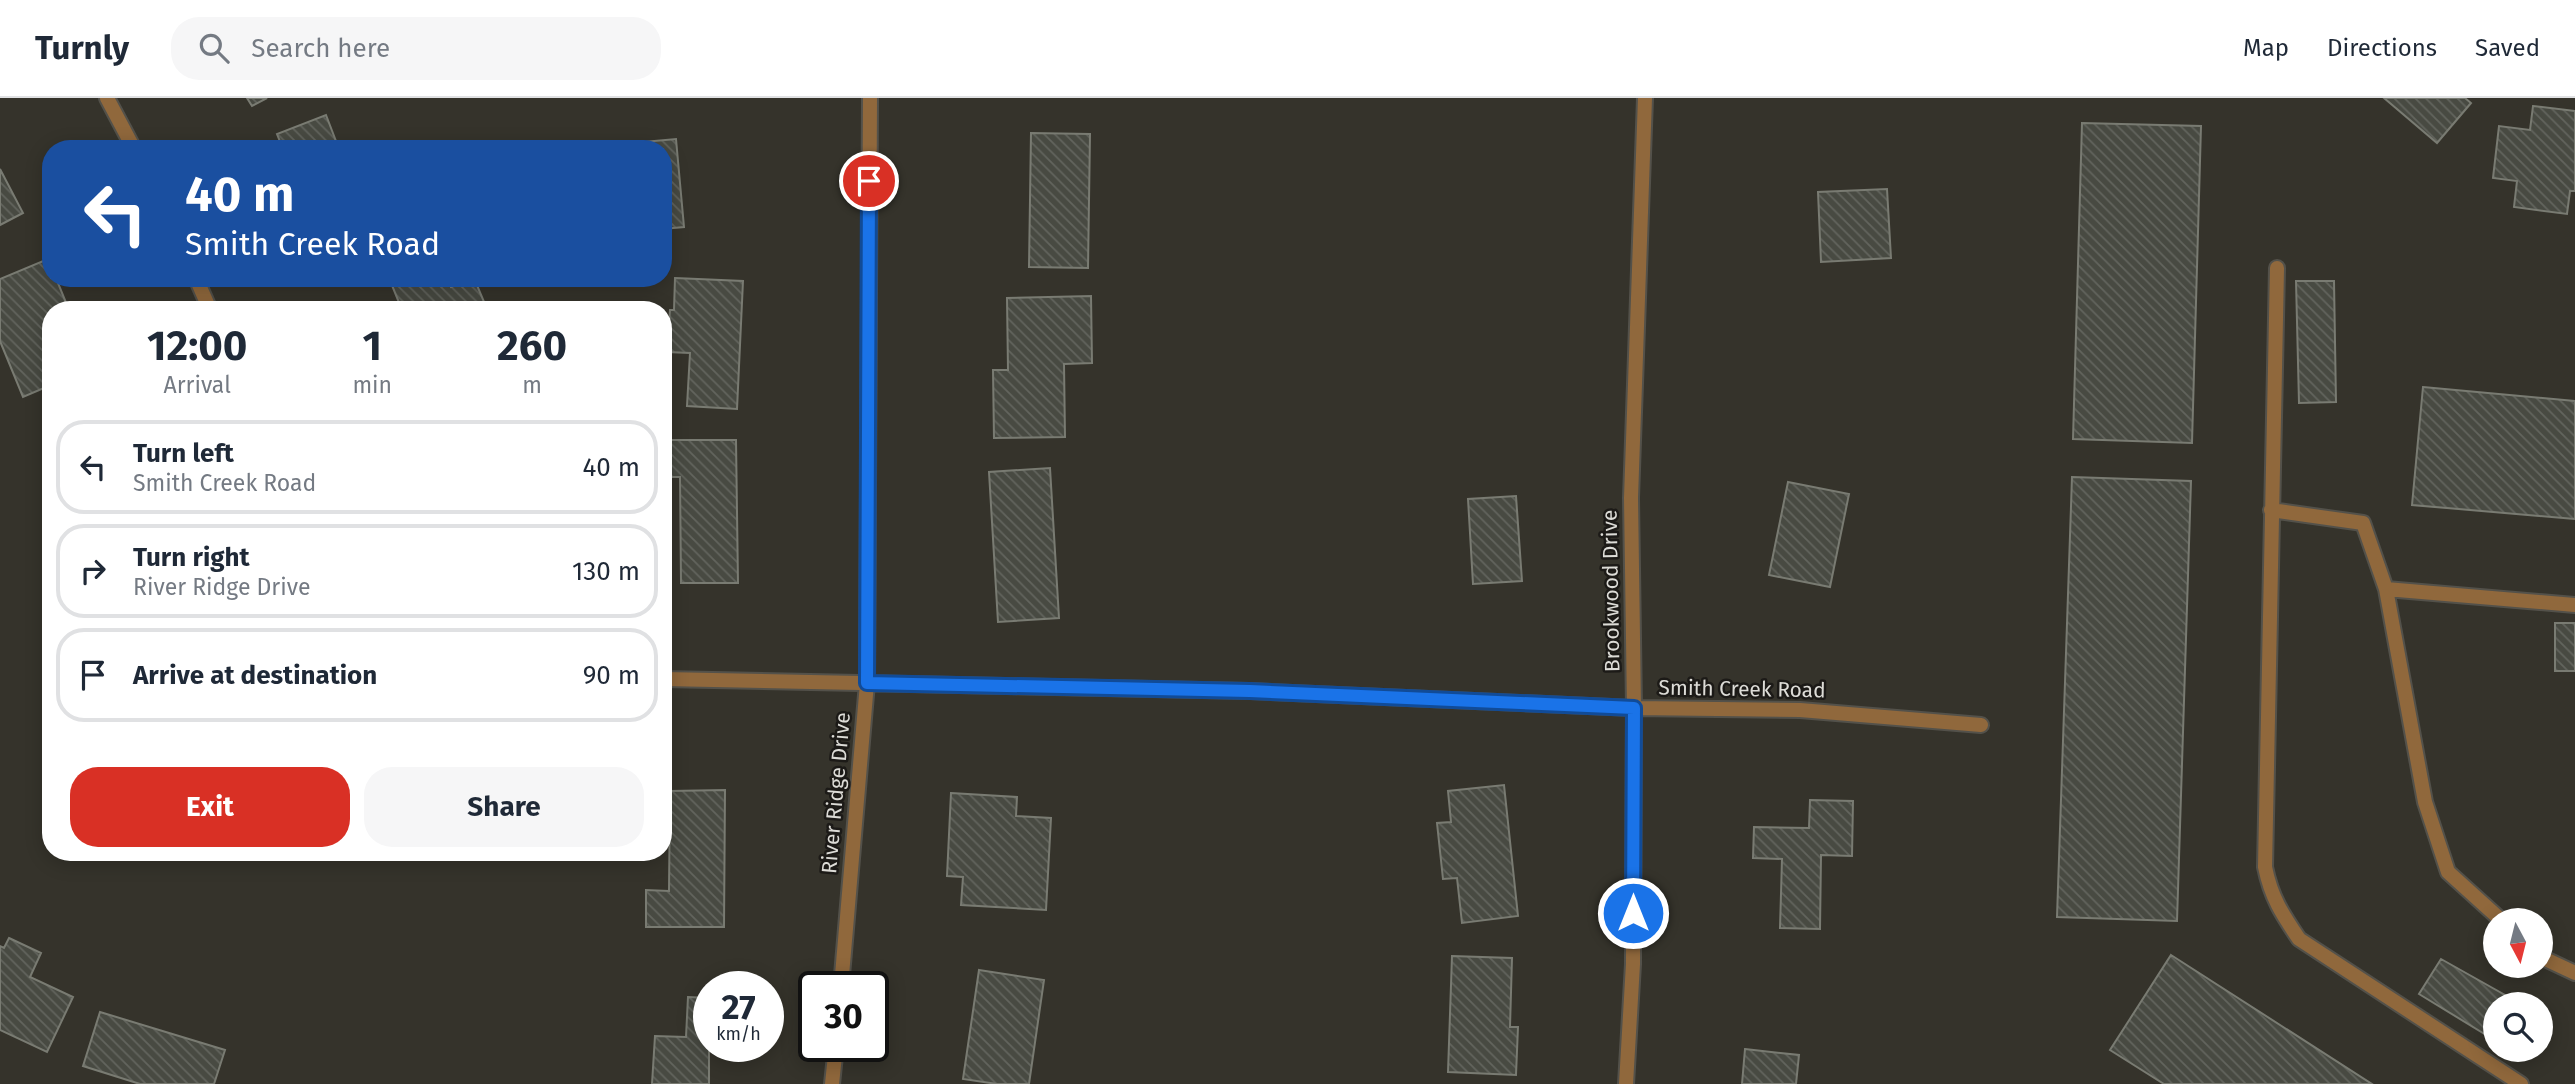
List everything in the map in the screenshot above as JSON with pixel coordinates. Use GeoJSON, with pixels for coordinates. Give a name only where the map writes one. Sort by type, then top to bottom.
{"type":"FeatureCollection","features":[{"type":"Feature","properties":{"kind":"street"},"geometry":{"type":"LineString","coordinates":[[107,98],[129,140]]}},
{"type":"Feature","properties":{"kind":"street","name":"River Ridge Drive"},"geometry":{"type":"LineString","coordinates":[[842,971],[867,683],[870,98]]}},
{"type":"Feature","properties":{"kind":"street","name":"Brookwood Drive"},"geometry":{"type":"LineString","coordinates":[[1626,1084],[1633,964],[1634,708],[1630,498],[1645,98]]}},
{"type":"Feature","properties":{"kind":"street"},"geometry":{"type":"LineString","coordinates":[[2277,268],[2265,867],[2269,890],[2300,939],[2521,1084]]}},
{"type":"Feature","properties":{"kind":"street"},"geometry":{"type":"LineString","coordinates":[[2271,510],[2363,523],[2386,589],[2425,802],[2448,872],[2488,908]]}},
{"type":"Feature","properties":{"kind":"street"},"geometry":{"type":"LineString","coordinates":[[2386,589],[2575,605]]}},
{"type":"Feature","properties":{"kind":"street","name":"Smith Creek Road"},"geometry":{"type":"LineString","coordinates":[[672,679],[1250,691],[1634,708],[1800,710],[1980,724]]}},
{"type":"Feature","properties":{"kind":"street"},"geometry":{"type":"LineString","coordinates":[[2553,963],[2575,974]]}},
{"type":"Feature","properties":{"kind":"street"},"geometry":{"type":"LineString","coordinates":[[832,1084],[834,1062]]}},
{"type":"Feature","properties":{"kind":"building"},"geometry":{"type":"Polygon","coordinates":[[[247,98],[267,98],[252,106],[247,98]]]}},
{"type":"Feature","properties":{"kind":"building"},"geometry":{"type":"Polygon","coordinates":[[[2384,98],[2465,98],[2471,103],[2437,143],[2384,98]]]}},
{"type":"Feature","properties":{"kind":"building"},"geometry":{"type":"Polygon","coordinates":[[[2533,106],[2575,111],[2575,191],[2570,191],[2567,214],[2514,207],[2517,181],[2493,178],[2499,126],[2530,130],[2533,106]]]}},
{"type":"Feature","properties":{"kind":"building"},"geometry":{"type":"Polygon","coordinates":[[[326,115],[336,140],[279,140],[277,134],[326,115]]]}},
{"type":"Feature","properties":{"kind":"building"},"geometry":{"type":"Polygon","coordinates":[[[2082,123],[2201,126],[2192,443],[2073,439],[2082,123]]]}},
{"type":"Feature","properties":{"kind":"building"},"geometry":{"type":"Polygon","coordinates":[[[1031,133],[1090,134],[1088,268],[1029,267],[1031,133]]]}},
{"type":"Feature","properties":{"kind":"building"},"geometry":{"type":"Polygon","coordinates":[[[676,139],[684,227],[672,228],[672,140],[665,140],[676,139]]]}},
{"type":"Feature","properties":{"kind":"building"},"geometry":{"type":"Polygon","coordinates":[[[0,169],[23,213],[0,225],[0,169]]]}},
{"type":"Feature","properties":{"kind":"building"},"geometry":{"type":"Polygon","coordinates":[[[1887,189],[1891,258],[1821,262],[1818,192],[1887,189]]]}},
{"type":"Feature","properties":{"kind":"building"},"geometry":{"type":"Polygon","coordinates":[[[42,262],[42,287],[60,287],[65,301],[42,301],[42,389],[23,397],[0,341],[0,279],[42,262]]]}},
{"type":"Feature","properties":{"kind":"building"},"geometry":{"type":"Polygon","coordinates":[[[675,278],[743,281],[737,409],[687,406],[690,353],[672,352],[675,278]]]}},
{"type":"Feature","properties":{"kind":"building"},"geometry":{"type":"Polygon","coordinates":[[[2296,281],[2334,281],[2336,402],[2299,403],[2296,281]]]}},
{"type":"Feature","properties":{"kind":"building"},"geometry":{"type":"Polygon","coordinates":[[[393,287],[478,287],[484,301],[398,301],[393,287]]]}},
{"type":"Feature","properties":{"kind":"building"},"geometry":{"type":"Polygon","coordinates":[[[1091,296],[1092,363],[1064,364],[1065,437],[994,438],[993,370],[1008,370],[1007,298],[1091,296]]]}},
{"type":"Feature","properties":{"kind":"building"},"geometry":{"type":"Polygon","coordinates":[[[2423,387],[2575,401],[2575,519],[2412,505],[2423,387]]]}},
{"type":"Feature","properties":{"kind":"building"},"geometry":{"type":"Polygon","coordinates":[[[672,440],[736,440],[738,583],[681,583],[680,477],[672,477],[672,440]]]}},
{"type":"Feature","properties":{"kind":"building"},"geometry":{"type":"Polygon","coordinates":[[[1050,468],[1059,618],[998,622],[989,472],[1050,468]]]}},
{"type":"Feature","properties":{"kind":"building"},"geometry":{"type":"Polygon","coordinates":[[[2072,477],[2191,481],[2177,921],[2057,917],[2072,477]]]}},
{"type":"Feature","properties":{"kind":"building"},"geometry":{"type":"Polygon","coordinates":[[[1788,482],[1849,494],[1830,587],[1769,575],[1788,482]]]}},
{"type":"Feature","properties":{"kind":"building"},"geometry":{"type":"Polygon","coordinates":[[[1516,496],[1522,581],[1473,584],[1468,499],[1516,496]]]}},
{"type":"Feature","properties":{"kind":"building"},"geometry":{"type":"Polygon","coordinates":[[[2555,623],[2575,623],[2575,671],[2555,671],[2555,623]]]}},
{"type":"Feature","properties":{"kind":"building"},"geometry":{"type":"Polygon","coordinates":[[[1504,785],[1518,916],[1462,923],[1457,878],[1443,879],[1437,823],[1451,822],[1448,791],[1504,785]]]}},
{"type":"Feature","properties":{"kind":"building"},"geometry":{"type":"Polygon","coordinates":[[[725,790],[724,927],[646,927],[646,890],[669,891],[672,791],[725,790]]]}},
{"type":"Feature","properties":{"kind":"building"},"geometry":{"type":"Polygon","coordinates":[[[951,793],[1017,797],[1016,816],[1051,818],[1046,910],[961,905],[963,877],[947,876],[951,793]]]}},
{"type":"Feature","properties":{"kind":"building"},"geometry":{"type":"Polygon","coordinates":[[[1810,800],[1853,801],[1852,856],[1821,855],[1820,929],[1780,928],[1782,859],[1753,858],[1754,827],[1809,828],[1810,800]]]}},
{"type":"Feature","properties":{"kind":"building"},"geometry":{"type":"Polygon","coordinates":[[[9,938],[41,953],[30,977],[73,997],[47,1052],[0,1030],[0,946],[4,948],[9,938]]]}},
{"type":"Feature","properties":{"kind":"building"},"geometry":{"type":"Polygon","coordinates":[[[2171,955],[2372,1084],[2164,1084],[2110,1050],[2171,955]]]}},
{"type":"Feature","properties":{"kind":"building"},"geometry":{"type":"Polygon","coordinates":[[[1452,956],[1512,958],[1510,1027],[1518,1027],[1516,1075],[1448,1072],[1452,956]]]}},
{"type":"Feature","properties":{"kind":"building"},"geometry":{"type":"Polygon","coordinates":[[[2441,959],[2500,992],[2483,992],[2483,1033],[2419,994],[2441,959]]]}},
{"type":"Feature","properties":{"kind":"building"},"geometry":{"type":"Polygon","coordinates":[[[979,970],[1044,980],[1029,1084],[997,1084],[963,1079],[979,970]]]}},
{"type":"Feature","properties":{"kind":"building"},"geometry":{"type":"Polygon","coordinates":[[[688,997],[693,997],[693,1062],[709,1062],[709,1084],[652,1084],[655,1036],[686,1037],[688,997]]]}},
{"type":"Feature","properties":{"kind":"building"},"geometry":{"type":"Polygon","coordinates":[[[100,1012],[225,1050],[214,1084],[140,1084],[83,1066],[100,1012]]]}},
{"type":"Feature","properties":{"kind":"building"},"geometry":{"type":"Polygon","coordinates":[[[1745,1049],[1799,1055],[1796,1084],[1742,1084],[1745,1049]]]}},
{"type":"Feature","properties":{"kind":"route"},"geometry":{"type":"LineString","coordinates":[[869,181],[867,683],[1250,691],[1634,708],[1633,913]]}}]}
